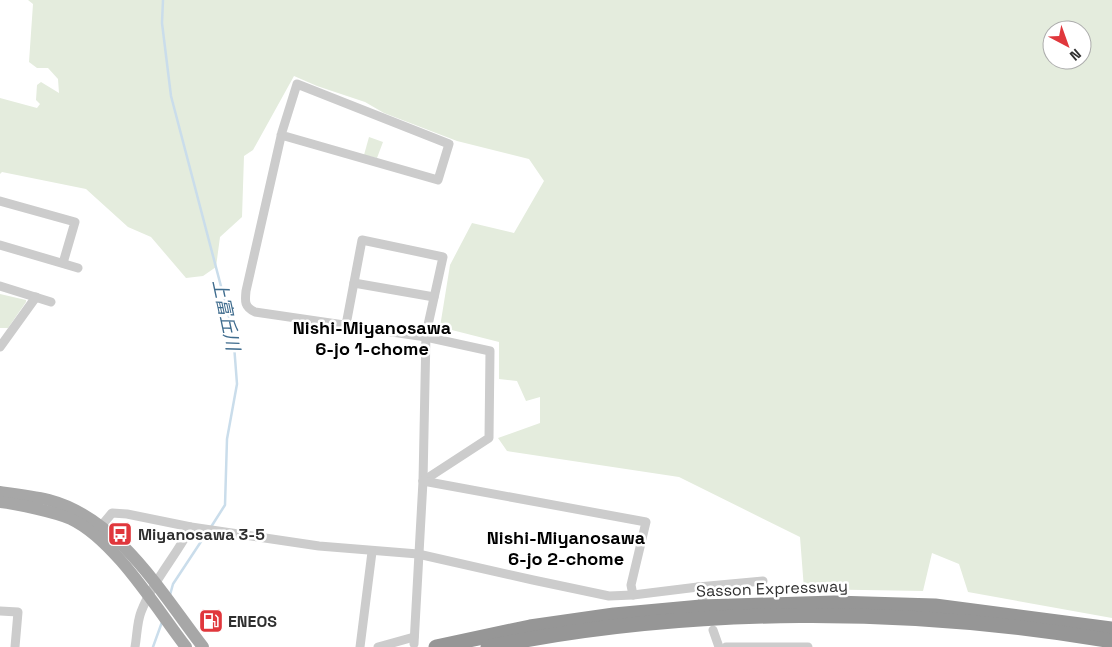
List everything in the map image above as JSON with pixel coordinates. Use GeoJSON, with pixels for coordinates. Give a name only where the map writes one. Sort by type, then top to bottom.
{"type":"FeatureCollection","features":[{"type":"Feature","properties":{"kind":"highway","name":"Sasson Expressway"},"geometry":{"type":"LineString","coordinates":[[436,647],[530,627],[614,616],[701,607],[824,603],[934,606],[1112,629]]}},
{"type":"Feature","properties":{"kind":"highway","name":"Sasson Expressway"},"geometry":{"type":"LineString","coordinates":[[488,647],[532,638],[617,627],[714,619],[834,615],[942,619],[1112,641]]}},
{"type":"Feature","properties":{"kind":"main road"},"geometry":{"type":"LineString","coordinates":[[0,492],[50,500],[81,513],[97,530],[186,647]]}},
{"type":"Feature","properties":{"kind":"main road"},"geometry":{"type":"LineString","coordinates":[[0,502],[71,519],[97,530],[122,544],[203,647]]}},
{"type":"Feature","properties":{"kind":"street"},"geometry":{"type":"LineString","coordinates":[[281,134],[438,180],[449,144],[297,84],[281,134],[246,290],[245,302],[248,309],[255,312],[426,337],[490,351],[489,438],[423,481]]}},
{"type":"Feature","properties":{"kind":"street"},"geometry":{"type":"LineString","coordinates":[[0,201],[75,222],[63,263]]}},
{"type":"Feature","properties":{"kind":"street"},"geometry":{"type":"LineString","coordinates":[[346,325],[362,240],[443,257],[426,337],[423,481],[414,641],[378,647]]}},
{"type":"Feature","properties":{"kind":"street"},"geometry":{"type":"LineString","coordinates":[[0,244],[78,268]]}},
{"type":"Feature","properties":{"kind":"street"},"geometry":{"type":"LineString","coordinates":[[354,283],[434,297]]}},
{"type":"Feature","properties":{"kind":"street"},"geometry":{"type":"LineString","coordinates":[[0,286],[51,302]]}},
{"type":"Feature","properties":{"kind":"street"},"geometry":{"type":"LineString","coordinates":[[0,347],[4,335],[36,297]]}},
{"type":"Feature","properties":{"kind":"street"},"geometry":{"type":"LineString","coordinates":[[423,481],[646,522],[632,585],[633,595]]}},
{"type":"Feature","properties":{"kind":"street"},"geometry":{"type":"LineString","coordinates":[[97,530],[112,514],[128,514],[192,527],[319,546],[372,552],[418,554],[609,596],[633,595],[698,586],[763,582]]}},
{"type":"Feature","properties":{"kind":"street"},"geometry":{"type":"LineString","coordinates":[[135,647],[140,613],[192,527]]}},
{"type":"Feature","properties":{"kind":"street"},"geometry":{"type":"LineString","coordinates":[[360,647],[372,552]]}},
{"type":"Feature","properties":{"kind":"street"},"geometry":{"type":"LineString","coordinates":[[698,586],[703,599]]}},
{"type":"Feature","properties":{"kind":"street"},"geometry":{"type":"LineString","coordinates":[[0,611],[18,612],[15,647]]}},
{"type":"Feature","properties":{"kind":"street"},"geometry":{"type":"LineString","coordinates":[[713,630],[719,647]]}},
{"type":"Feature","properties":{"kind":"street"},"geometry":{"type":"LineString","coordinates":[[726,647],[808,647]]}},
{"type":"Feature","properties":{"kind":"green space"},"geometry":{"type":"Polygon","coordinates":[[[28,0],[1112,0],[1112,618],[968,592],[959,564],[932,553],[923,591],[804,589],[800,537],[679,477],[507,451],[498,438],[540,423],[540,397],[526,401],[517,381],[499,379],[499,342],[440,327],[450,265],[472,223],[514,233],[544,181],[529,159],[457,141],[384,113],[365,102],[294,76],[253,150],[244,156],[242,217],[220,237],[216,267],[203,276],[186,278],[151,237],[128,227],[86,189],[2,172],[0,174],[0,98],[37,108],[40,104],[36,100],[37,85],[41,82],[59,93],[58,79],[48,68],[37,68],[29,62],[33,4],[28,0]]]}},
{"type":"Feature","properties":{"kind":"green space"},"geometry":{"type":"Polygon","coordinates":[[[369,137],[383,142],[377,158],[364,155],[369,137]]]}},
{"type":"Feature","properties":{"kind":"green space"},"geometry":{"type":"Polygon","coordinates":[[[0,294],[26,300],[8,328],[0,328],[0,294]]]}},
{"type":"Feature","properties":{"kind":"waterway","name":"上富丘川"},"geometry":{"type":"LineString","coordinates":[[163,0],[162,23],[171,96],[233,332],[237,384],[227,439],[225,505],[211,527]]}},
{"type":"Feature","properties":{"kind":"waterway","name":"上富丘川"},"geometry":{"type":"LineString","coordinates":[[170,595],[173,584],[208,531]]}},
{"type":"Feature","properties":{"kind":"waterway","name":"上富丘川"},"geometry":{"type":"LineString","coordinates":[[153,647],[162,622]]}},
{"type":"Feature","properties":{"kind":"place","name":"Miyanosawa 3-5"},"geometry":{"type":"Point","coordinates":[120,534]}},
{"type":"Feature","properties":{"kind":"place","name":"ENEOS"},"geometry":{"type":"Point","coordinates":[211,621]}},
{"type":"Feature","properties":{"kind":"district","name":"Nishi-Miyanosawa 6-jo 1-chome"},"geometry":{"type":"Point","coordinates":[372,338]}},
{"type":"Feature","properties":{"kind":"district","name":"Nishi-Miyanosawa 6-jo 2-chome"},"geometry":{"type":"Point","coordinates":[566,548]}}]}
